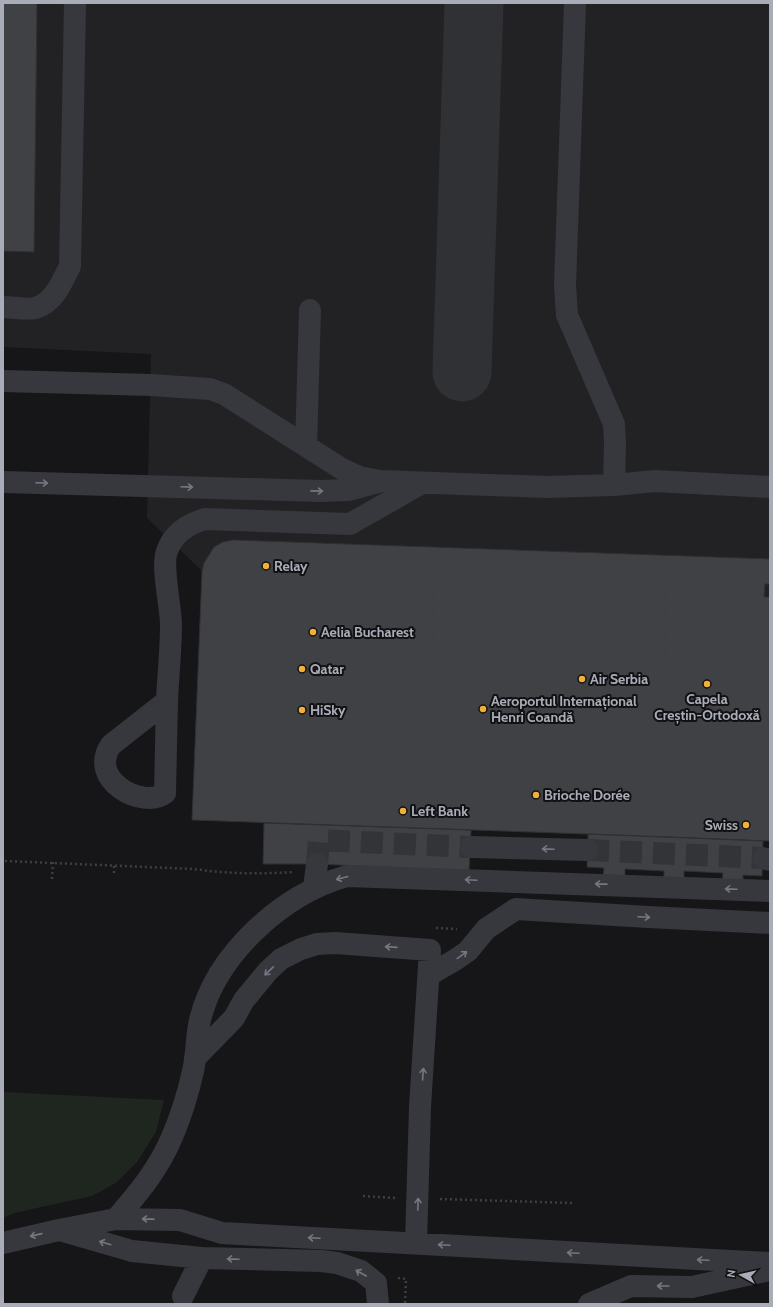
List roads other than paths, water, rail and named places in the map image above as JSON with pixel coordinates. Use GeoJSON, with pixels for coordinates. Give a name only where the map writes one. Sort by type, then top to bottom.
{"type":"FeatureCollection","features":[{"type":"Feature","properties":{"kind":"street"},"geometry":{"type":"LineString","coordinates":[[3,307],[34,309],[49,301],[58,289],[70,266],[75,3]]}},
{"type":"Feature","properties":{"kind":"street"},"geometry":{"type":"LineString","coordinates":[[575,3],[565,285],[567,315],[614,424],[614,485]]}},
{"type":"Feature","properties":{"kind":"street"},"geometry":{"type":"LineString","coordinates":[[306,446],[310,310]]}},
{"type":"Feature","properties":{"kind":"street"},"geometry":{"type":"LineString","coordinates":[[3,381],[150,385],[210,389],[224,394],[342,469],[359,477],[380,481],[547,487],[614,485],[655,481],[770,487]]}},
{"type":"Feature","properties":{"kind":"street"},"geometry":{"type":"LineString","coordinates":[[3,482],[321,491],[348,490],[380,481]]}},
{"type":"Feature","properties":{"kind":"street"},"geometry":{"type":"LineString","coordinates":[[167,701],[171,624],[165,561],[169,546],[178,534],[191,524],[205,519],[350,524],[423,483]]}},
{"type":"Feature","properties":{"kind":"street"},"geometry":{"type":"LineString","coordinates":[[471,847],[581,850],[545,883]]}},
{"type":"Feature","properties":{"kind":"street"},"geometry":{"type":"LineString","coordinates":[[116,1219],[142,1188],[160,1163],[172,1137],[184,1105],[194,1070],[200,1021],[206,1001],[216,981],[242,944],[281,910],[316,874],[330,881],[347,876],[770,891]]}},
{"type":"Feature","properties":{"kind":"street"},"geometry":{"type":"LineString","coordinates":[[429,975],[468,951],[486,929],[516,909],[770,923]]}},
{"type":"Feature","properties":{"kind":"street"},"geometry":{"type":"LineString","coordinates":[[195,1058],[234,1018],[244,1000],[268,971],[282,959],[301,949],[317,944],[335,943],[430,950],[420,1107],[416,1243]]}},
{"type":"Feature","properties":{"kind":"street"},"geometry":{"type":"LineString","coordinates":[[3,1243],[116,1219],[180,1220],[222,1233],[770,1263]]}},
{"type":"Feature","properties":{"kind":"street"},"geometry":{"type":"LineString","coordinates":[[59,1230],[132,1251],[202,1258],[321,1261],[337,1263],[361,1271],[376,1283],[378,1304]]}},
{"type":"Feature","properties":{"kind":"street"},"geometry":{"type":"LineString","coordinates":[[183,1296],[202,1258]]}},
{"type":"Feature","properties":{"kind":"street"},"geometry":{"type":"LineString","coordinates":[[589,1304],[631,1286],[692,1287],[770,1270]]}},
{"type":"Feature","properties":{"kind":"tunnel"},"geometry":{"type":"LineString","coordinates":[[317,864],[319,840],[471,847]]}},
{"type":"Feature","properties":{"kind":"tunnel"},"geometry":{"type":"LineString","coordinates":[[587,850],[763,858]]}},
{"type":"Feature","properties":{"kind":"place","name":"Relay"},"geometry":{"type":"Point","coordinates":[266,566]}},
{"type":"Feature","properties":{"kind":"place","name":"Aelia Bucharest"},"geometry":{"type":"Point","coordinates":[313,632]}},
{"type":"Feature","properties":{"kind":"place","name":"Qatar"},"geometry":{"type":"Point","coordinates":[302,669]}},
{"type":"Feature","properties":{"kind":"place","name":"Air Serbia"},"geometry":{"type":"Point","coordinates":[582,679]}},
{"type":"Feature","properties":{"kind":"place","name":"Capela Creștin-Ortodoxă"},"geometry":{"type":"Point","coordinates":[707,684]}},
{"type":"Feature","properties":{"kind":"place","name":"Aeroportul Internațional Henri Coandă"},"geometry":{"type":"Point","coordinates":[483,709]}},
{"type":"Feature","properties":{"kind":"place","name":"HiSky"},"geometry":{"type":"Point","coordinates":[302,710]}},
{"type":"Feature","properties":{"kind":"place","name":"Brioche Dorée"},"geometry":{"type":"Point","coordinates":[536,795]}},
{"type":"Feature","properties":{"kind":"place","name":"Left Bank"},"geometry":{"type":"Point","coordinates":[403,811]}},
{"type":"Feature","properties":{"kind":"place","name":"Swiss"},"geometry":{"type":"Point","coordinates":[746,825]}}]}
